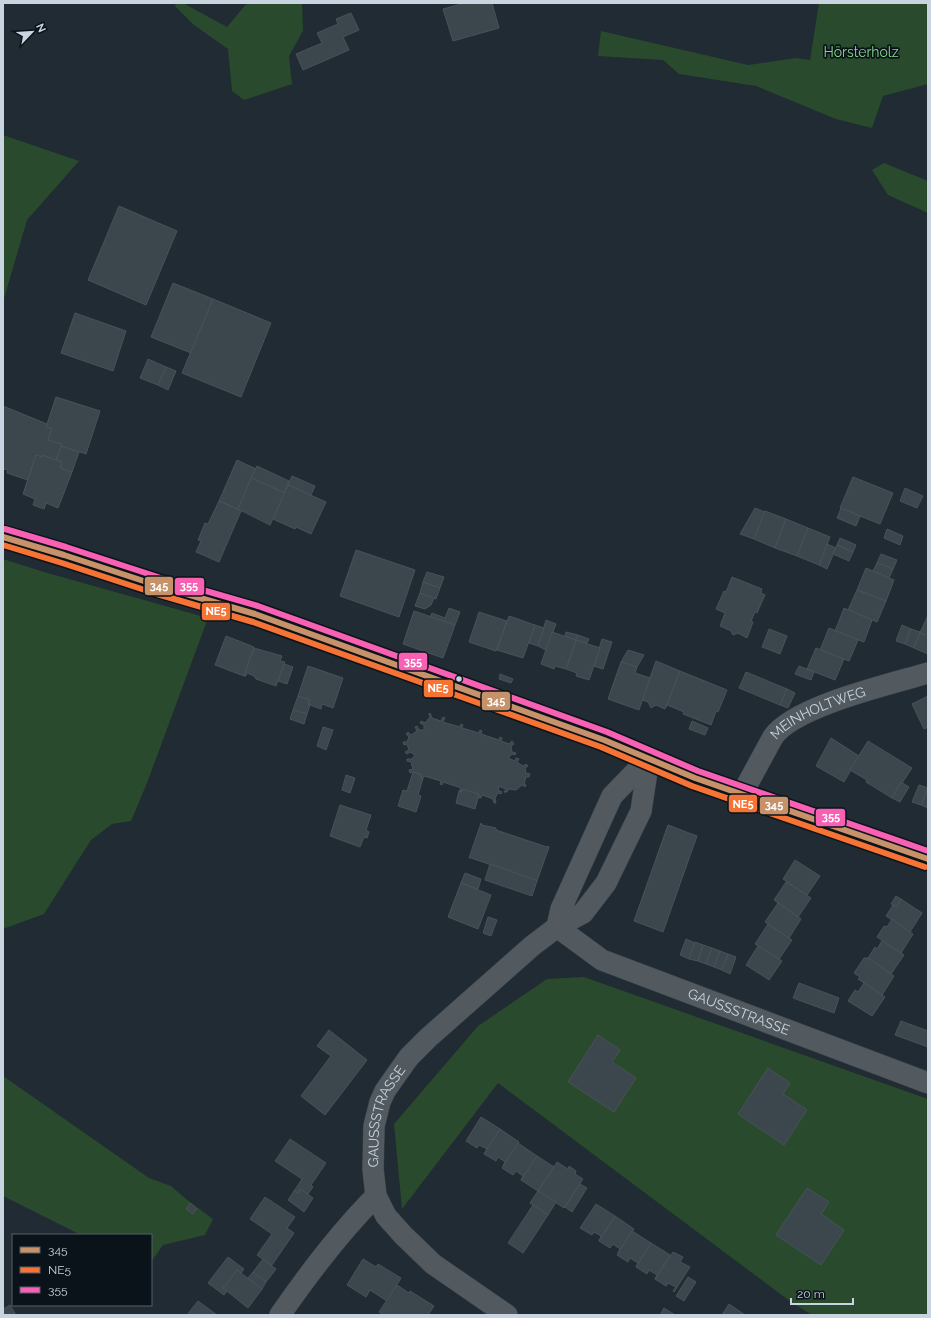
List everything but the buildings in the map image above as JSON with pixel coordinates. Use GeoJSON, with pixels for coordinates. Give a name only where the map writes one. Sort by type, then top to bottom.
{"type":"FeatureCollection","features":[{"type":"Feature","properties":{"kind":"street"},"geometry":{"type":"LineString","coordinates":[[3,537],[64,554],[159,586],[255,614],[604,740],[695,778],[928,859]]}},
{"type":"Feature","properties":{"kind":"street","name":"MEINHOLTWEG"},"geometry":{"type":"LineString","coordinates":[[742,794],[773,737],[783,726],[813,710],[841,699],[928,673]]}},
{"type":"Feature","properties":{"kind":"street"},"geometry":{"type":"LineString","coordinates":[[557,927],[561,909],[612,796],[649,758]]}},
{"type":"Feature","properties":{"kind":"street","name":"GAUSSSTRASSE"},"geometry":{"type":"LineString","coordinates":[[508,1315],[433,1264],[419,1252],[386,1216],[376,1196],[373,1169],[374,1126],[380,1102],[390,1082],[409,1057],[428,1038],[532,946],[557,927],[583,913],[606,883],[641,811],[649,758]]}},
{"type":"Feature","properties":{"kind":"street","name":"GAUSSSTRASSE"},"geometry":{"type":"LineString","coordinates":[[557,927],[602,960],[928,1083]]}},
{"type":"Feature","properties":{"kind":"street"},"geometry":{"type":"LineString","coordinates":[[280,1315],[333,1243],[352,1220],[376,1196]]}},
{"type":"Feature","properties":{"kind":"green space"},"geometry":{"type":"Polygon","coordinates":[[[176,3],[183,3],[227,27],[247,3],[302,3],[303,31],[289,56],[292,84],[244,100],[232,91],[228,49],[194,25],[175,6],[176,3]]]}},
{"type":"Feature","properties":{"kind":"green space","name":"Hörsterholz"},"geometry":{"type":"Polygon","coordinates":[[[819,3],[928,3],[928,84],[883,96],[872,128],[836,119],[756,86],[679,74],[663,60],[598,56],[601,31],[748,65],[796,58],[810,60],[819,3]]]}},
{"type":"Feature","properties":{"kind":"green space"},"geometry":{"type":"Polygon","coordinates":[[[3,135],[79,161],[27,220],[3,302],[3,135]]]}},
{"type":"Feature","properties":{"kind":"green space"},"geometry":{"type":"Polygon","coordinates":[[[884,163],[928,181],[928,213],[888,195],[872,170],[884,163]]]}},
{"type":"Feature","properties":{"kind":"green space"},"geometry":{"type":"Polygon","coordinates":[[[3,559],[208,618],[147,783],[131,821],[112,824],[91,840],[44,914],[3,929],[3,559]]]}},
{"type":"Feature","properties":{"kind":"green space"},"geometry":{"type":"Polygon","coordinates":[[[584,977],[928,1099],[928,1315],[812,1315],[791,1302],[498,1083],[402,1209],[394,1124],[478,1026],[547,979],[584,977]]]}},
{"type":"Feature","properties":{"kind":"green space"},"geometry":{"type":"Polygon","coordinates":[[[3,1076],[149,1178],[171,1186],[213,1219],[205,1235],[163,1245],[152,1261],[152,1234],[79,1234],[3,1196],[3,1076]]]}},
{"type":"Feature","properties":{"kind":"transit line","name":"355"},"geometry":{"type":"LineString","coordinates":[[5,529],[161,578],[258,606],[607,732],[698,771],[928,851]]}},
{"type":"Feature","properties":{"kind":"transit line","name":"345"},"geometry":{"type":"LineString","coordinates":[[3,537],[159,586],[255,614],[604,740],[695,778],[928,859]]}},
{"type":"Feature","properties":{"kind":"transit line","name":"NE5"},"geometry":{"type":"LineString","coordinates":[[3,545],[157,594],[253,622],[601,747],[692,786],[925,867]]}}]}
